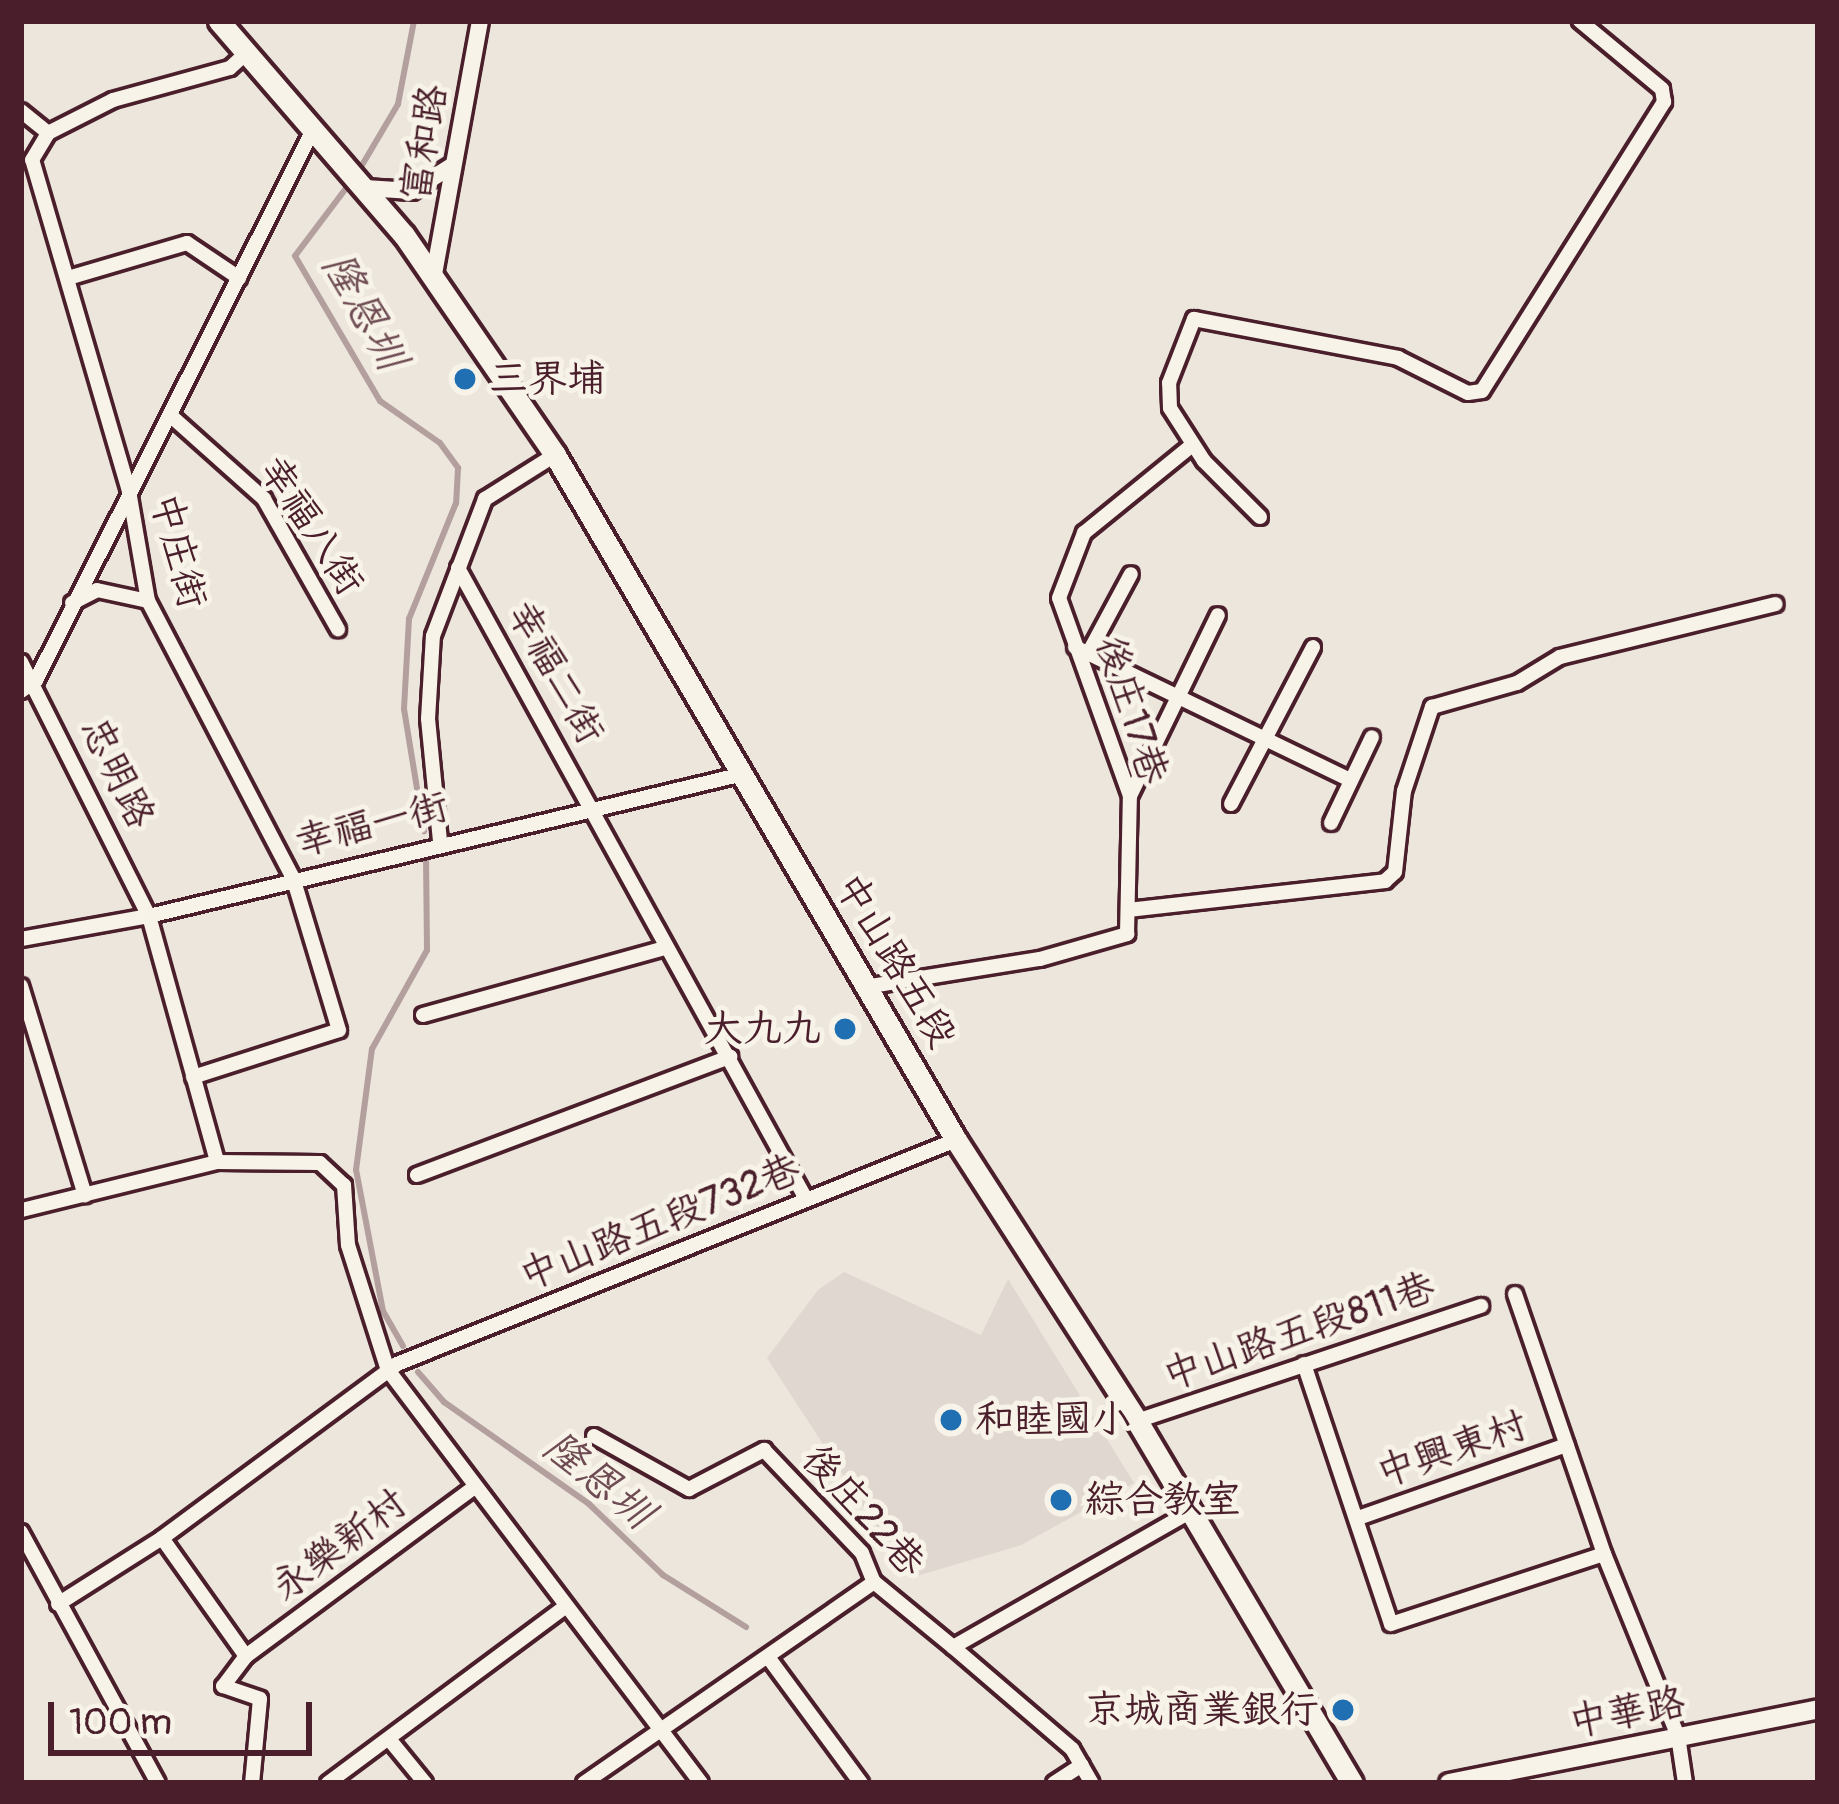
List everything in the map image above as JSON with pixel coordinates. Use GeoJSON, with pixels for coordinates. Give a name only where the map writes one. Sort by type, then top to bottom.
{"type":"FeatureCollection","features":[{"type":"Feature","properties":{"kind":"main road"},"geometry":{"type":"LineString","coordinates":[[219,21],[314,128]]}},
{"type":"Feature","properties":{"kind":"main road","name":"中山路五段"},"geometry":{"type":"LineString","coordinates":[[314,128],[434,274],[555,455],[739,775],[871,986],[956,1140],[1137,1421],[1187,1513],[1352,1783]]}},
{"type":"Feature","properties":{"kind":"main road","name":"中華路"},"geometry":{"type":"LineString","coordinates":[[1449,1783],[1818,1709]]}},
{"type":"Feature","properties":{"kind":"street","name":"富和路"},"geometry":{"type":"LineString","coordinates":[[434,274],[480,21]]}},
{"type":"Feature","properties":{"kind":"street"},"geometry":{"type":"LineString","coordinates":[[1260,517],[1191,446],[1170,408],[1169,383],[1194,319],[1398,358],[1468,393],[1482,391],[1664,102],[1662,88],[1580,21]]}},
{"type":"Feature","properties":{"kind":"street"},"geometry":{"type":"LineString","coordinates":[[21,111],[48,133],[113,100],[230,68],[248,52]]}},
{"type":"Feature","properties":{"kind":"street"},"geometry":{"type":"LineString","coordinates":[[21,691],[36,680],[314,128]]}},
{"type":"Feature","properties":{"kind":"street","name":"中庄街"},"geometry":{"type":"LineString","coordinates":[[48,133],[32,160],[129,491],[148,601],[293,878],[339,1030],[193,1077]]}},
{"type":"Feature","properties":{"kind":"street"},"geometry":{"type":"LineString","coordinates":[[364,187],[412,191],[450,166]]}},
{"type":"Feature","properties":{"kind":"street"},"geometry":{"type":"LineString","coordinates":[[68,278],[187,243],[239,278]]}},
{"type":"Feature","properties":{"kind":"street","name":"幸福八街"},"geometry":{"type":"LineString","coordinates":[[171,416],[236,466],[264,499],[338,628]]}},
{"type":"Feature","properties":{"kind":"street","name":"後庄17巷"},"geometry":{"type":"LineString","coordinates":[[1128,910],[1130,796],[1082,649],[1059,598],[1084,533],[1191,446]]}},
{"type":"Feature","properties":{"kind":"street"},"geometry":{"type":"LineString","coordinates":[[440,841],[430,684],[434,636],[485,499],[555,455]]}},
{"type":"Feature","properties":{"kind":"street","name":"幸福二街"},"geometry":{"type":"LineString","coordinates":[[458,568],[806,1199]]}},
{"type":"Feature","properties":{"kind":"street"},"geometry":{"type":"LineString","coordinates":[[1131,574],[1082,649],[1350,780]]}},
{"type":"Feature","properties":{"kind":"street"},"geometry":{"type":"LineString","coordinates":[[72,602],[97,590],[148,601]]}},
{"type":"Feature","properties":{"kind":"street"},"geometry":{"type":"LineString","coordinates":[[871,986],[1121,940],[1128,910],[1385,880],[1395,872],[1404,791],[1432,707],[1517,683],[1560,657],[1776,604]]}},
{"type":"Feature","properties":{"kind":"street"},"geometry":{"type":"LineString","coordinates":[[1130,796],[1217,615]]}},
{"type":"Feature","properties":{"kind":"street"},"geometry":{"type":"LineString","coordinates":[[1232,804],[1313,647]]}},
{"type":"Feature","properties":{"kind":"street","name":"忠明路"},"geometry":{"type":"LineString","coordinates":[[21,662],[36,680],[149,916]]}},
{"type":"Feature","properties":{"kind":"street"},"geometry":{"type":"LineString","coordinates":[[1331,823],[1372,737]]}},
{"type":"Feature","properties":{"kind":"street","name":"幸福一街"},"geometry":{"type":"LineString","coordinates":[[21,939],[149,916],[440,841],[739,775]]}},
{"type":"Feature","properties":{"kind":"street"},"geometry":{"type":"LineString","coordinates":[[149,916],[217,1162]]}},
{"type":"Feature","properties":{"kind":"street"},"geometry":{"type":"LineString","coordinates":[[423,1015],[664,948]]}},
{"type":"Feature","properties":{"kind":"street"},"geometry":{"type":"LineString","coordinates":[[21,986],[85,1195]]}},
{"type":"Feature","properties":{"kind":"street"},"geometry":{"type":"LineString","coordinates":[[417,1175],[730,1057]]}},
{"type":"Feature","properties":{"kind":"street","name":"中山路五段732巷"},"geometry":{"type":"LineString","coordinates":[[388,1370],[956,1140]]}},
{"type":"Feature","properties":{"kind":"street"},"geometry":{"type":"LineString","coordinates":[[21,1210],[217,1162],[320,1163],[344,1185],[348,1245],[388,1370],[657,1731],[701,1783]]}},
{"type":"Feature","properties":{"kind":"street","name":"中興東村"},"geometry":{"type":"LineString","coordinates":[[1515,1294],[1604,1554],[1678,1736],[1685,1783]]}},
{"type":"Feature","properties":{"kind":"street","name":"中山路五段811巷"},"geometry":{"type":"LineString","coordinates":[[1137,1421],[1481,1306]]}},
{"type":"Feature","properties":{"kind":"street"},"geometry":{"type":"LineString","coordinates":[[1304,1364],[1391,1624],[1604,1554]]}},
{"type":"Feature","properties":{"kind":"street"},"geometry":{"type":"LineString","coordinates":[[58,1604],[162,1538],[388,1370]]}},
{"type":"Feature","properties":{"kind":"street","name":"後庄22巷"},"geometry":{"type":"LineString","coordinates":[[594,1436],[689,1489],[764,1450],[862,1553],[874,1582],[953,1647],[1082,1766],[1092,1783]]}},
{"type":"Feature","properties":{"kind":"street","name":"中興東村"},"geometry":{"type":"LineString","coordinates":[[1358,1518],[1567,1445]]}},
{"type":"Feature","properties":{"kind":"street","name":"永樂新村"},"geometry":{"type":"LineString","coordinates":[[246,1656],[473,1488]]}},
{"type":"Feature","properties":{"kind":"street"},"geometry":{"type":"LineString","coordinates":[[953,1647],[1187,1513]]}},
{"type":"Feature","properties":{"kind":"street"},"geometry":{"type":"LineString","coordinates":[[21,1532],[158,1783]]}},
{"type":"Feature","properties":{"kind":"street"},"geometry":{"type":"LineString","coordinates":[[162,1538],[246,1656],[223,1687],[260,1699],[252,1783]]}},
{"type":"Feature","properties":{"kind":"street"},"geometry":{"type":"LineString","coordinates":[[584,1783],[874,1582]]}},
{"type":"Feature","properties":{"kind":"street"},"geometry":{"type":"LineString","coordinates":[[328,1783],[564,1608]]}},
{"type":"Feature","properties":{"kind":"street"},"geometry":{"type":"LineString","coordinates":[[768,1657],[861,1783]]}},
{"type":"Feature","properties":{"kind":"street"},"geometry":{"type":"LineString","coordinates":[[389,1738],[425,1783]]}},
{"type":"Feature","properties":{"kind":"street"},"geometry":{"type":"LineString","coordinates":[[1054,1783],[1082,1766]]}},
{"type":"Feature","properties":{"kind":"shaded area","name":"和睦國小"},"geometry":{"type":"Polygon","coordinates":[[[844,1272],[981,1335],[1008,1279],[1134,1483],[1021,1545],[910,1578],[767,1358],[818,1290],[844,1272]]]}},
{"type":"Feature","properties":{"kind":"waterway","name":"隆恩圳"},"geometry":{"type":"LineString","coordinates":[[358,172],[398,104],[414,21]]}},
{"type":"Feature","properties":{"kind":"waterway","name":"隆恩圳"},"geometry":{"type":"LineString","coordinates":[[350,183],[295,256],[380,401],[440,443],[458,468],[456,503],[409,619],[404,709],[424,831]]}},
{"type":"Feature","properties":{"kind":"waterway","name":"隆恩圳"},"geometry":{"type":"LineString","coordinates":[[403,1346],[383,1311],[356,1170],[372,1049],[427,950],[426,849]]}},
{"type":"Feature","properties":{"kind":"waterway","name":"隆恩圳"},"geometry":{"type":"LineString","coordinates":[[418,1372],[444,1402],[589,1504],[663,1575],[746,1627]]}},
{"type":"Feature","properties":{"kind":"place","name":"三界埔"},"geometry":{"type":"Point","coordinates":[465,379]}},
{"type":"Feature","properties":{"kind":"place","name":"大九九"},"geometry":{"type":"Point","coordinates":[845,1029]}},
{"type":"Feature","properties":{"kind":"place","name":"和睦國小"},"geometry":{"type":"Point","coordinates":[951,1420]}},
{"type":"Feature","properties":{"kind":"place","name":"綜合教室"},"geometry":{"type":"Point","coordinates":[1061,1500]}},
{"type":"Feature","properties":{"kind":"place","name":"京城商業銀行"},"geometry":{"type":"Point","coordinates":[1343,1710]}}]}
